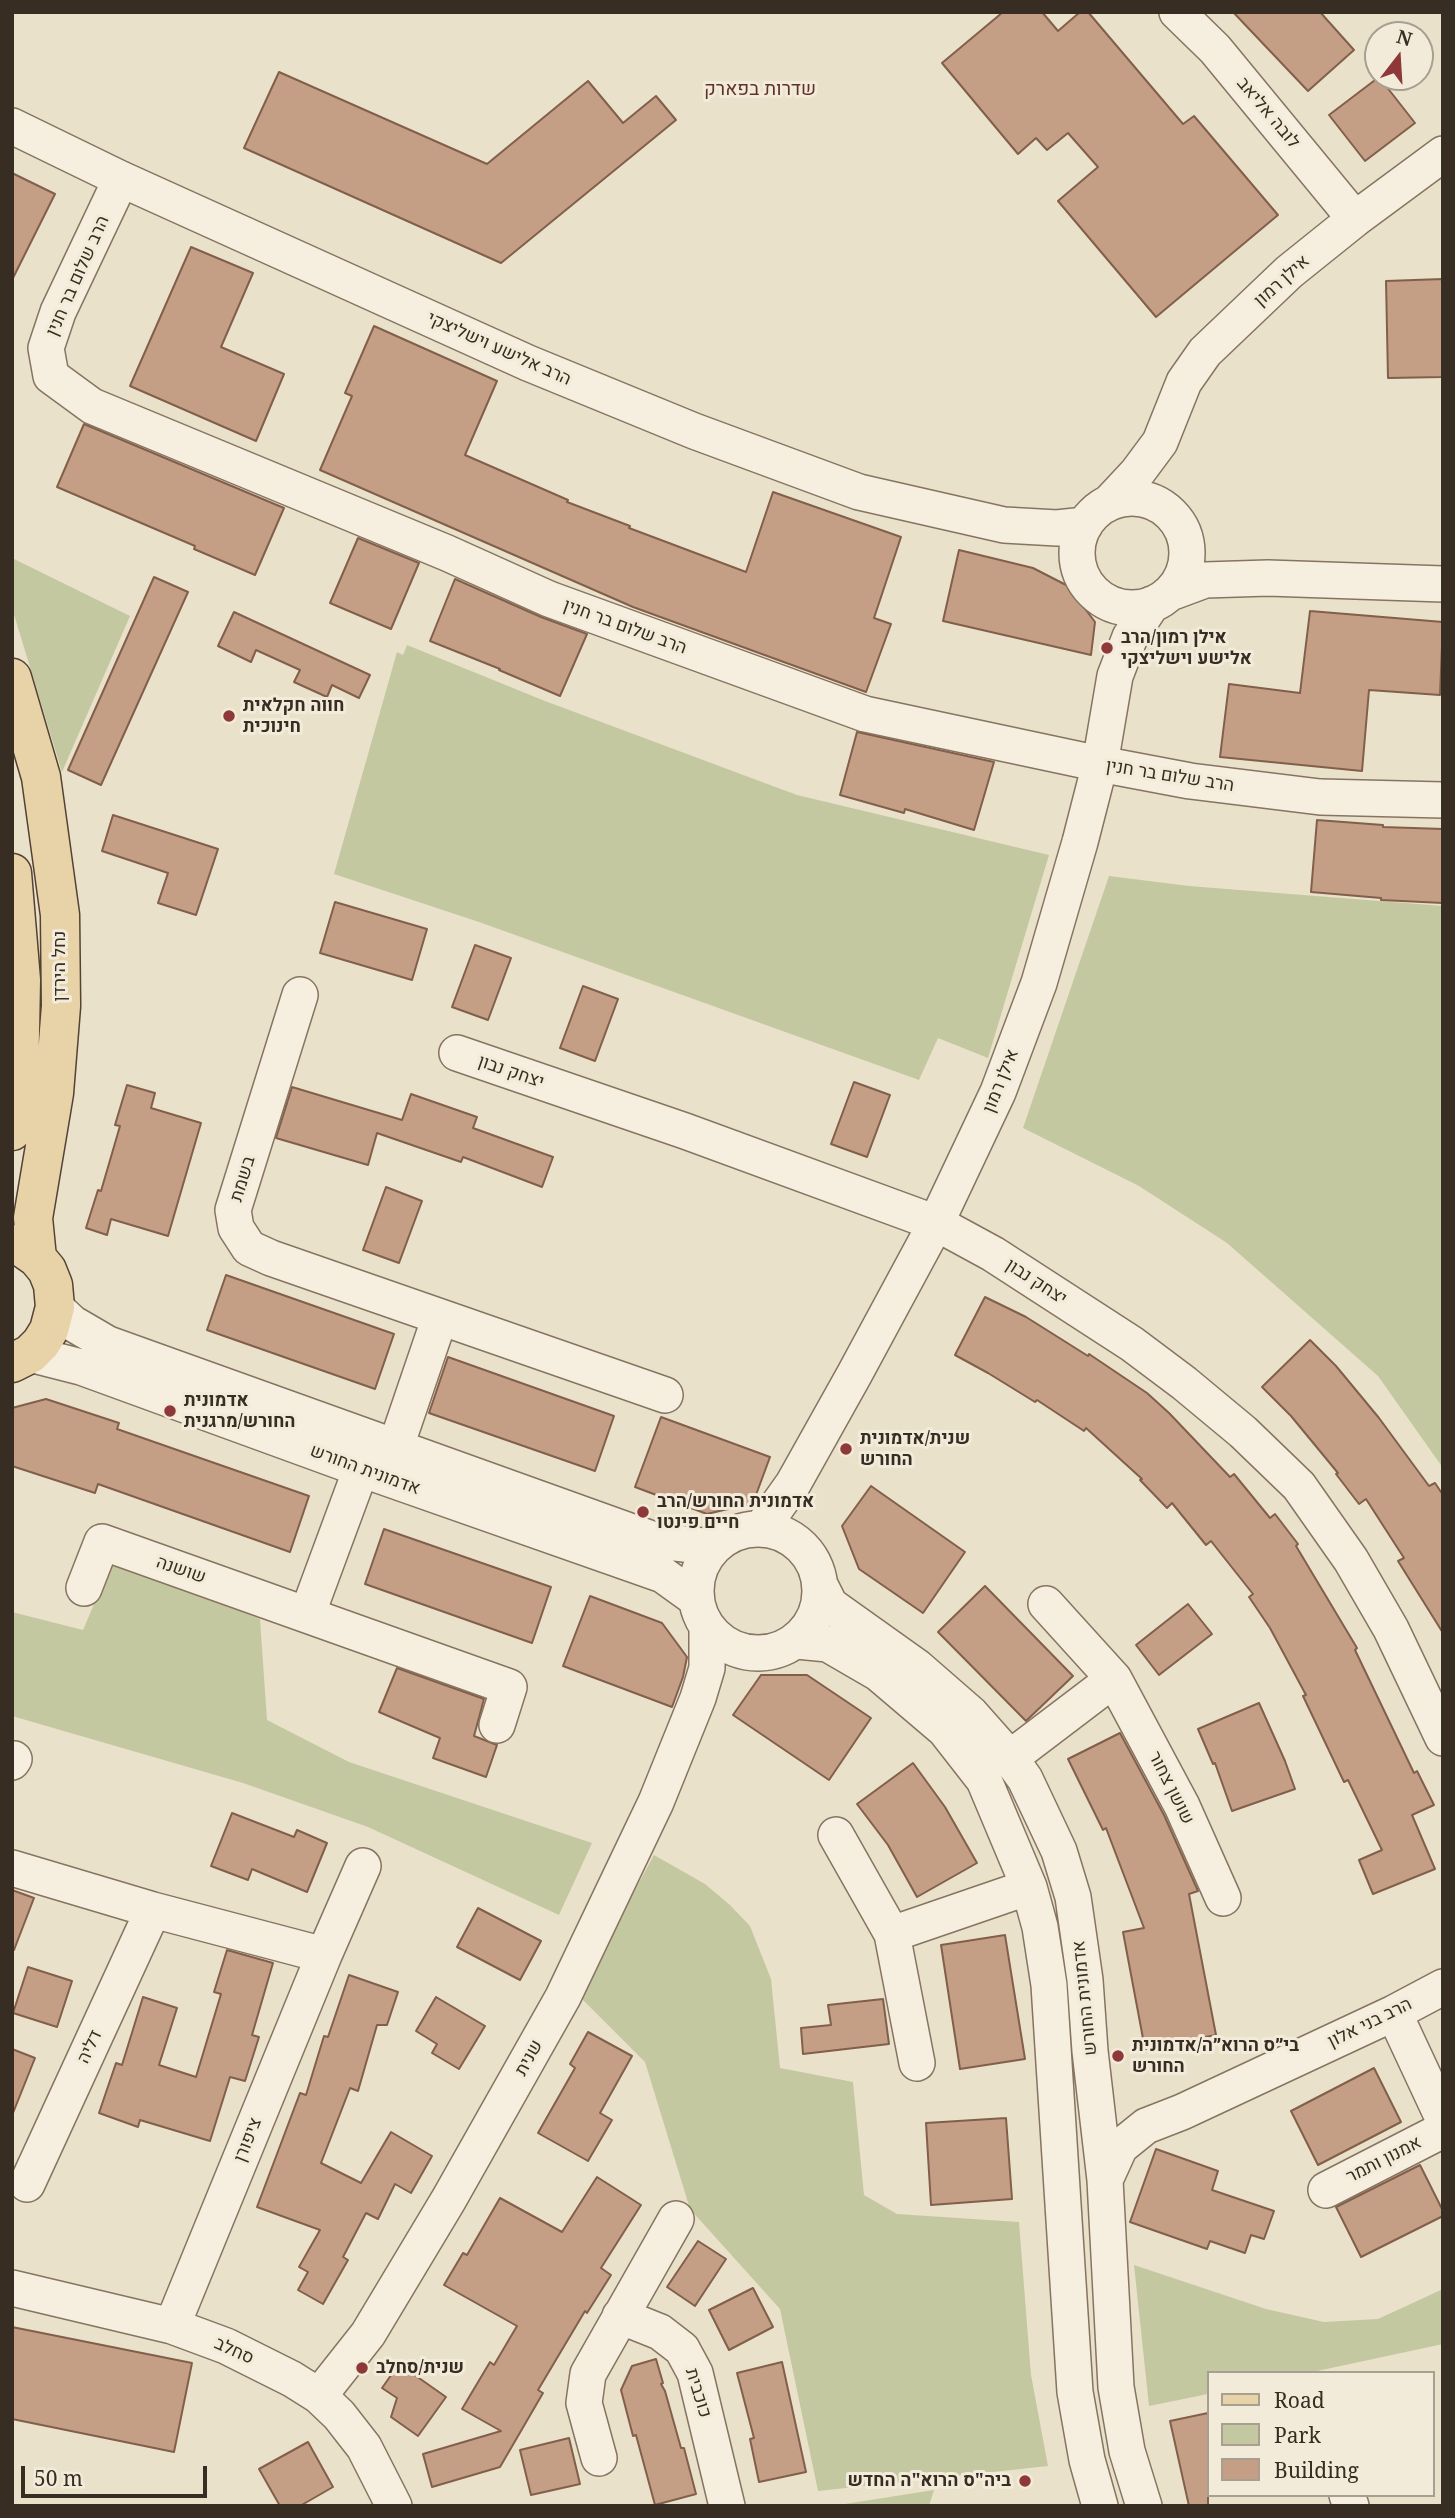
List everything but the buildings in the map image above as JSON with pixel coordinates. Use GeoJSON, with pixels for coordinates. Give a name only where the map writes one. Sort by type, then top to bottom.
{"type":"FeatureCollection","features":[{"type":"Feature","properties":{"kind":"main road","name":"נחל הירדן"},"geometry":{"type":"LineString","coordinates":[[12,678],[41,777],[60,915],[61,1006],[54,1093],[25,1250]]}},
{"type":"Feature","properties":{"kind":"main road"},"geometry":{"type":"LineString","coordinates":[[12,873],[21,981],[19,1083],[12,1131]]}},
{"type":"Feature","properties":{"kind":"main road"},"geometry":{"type":"LineString","coordinates":[[21,1358],[41,1343],[49,1330],[55,1307],[55,1293],[50,1277],[25,1250]]}},
{"type":"Feature","properties":{"kind":"street","name":"לובה אליאב"},"geometry":{"type":"LineString","coordinates":[[1177,12],[1215,49],[1355,219]]}},
{"type":"Feature","properties":{"kind":"street","name":"הרב אלישע וישליצקי"},"geometry":{"type":"LineString","coordinates":[[12,125],[121,179],[528,363],[694,431],[859,492],[1004,525],[1057,528],[1097,514]]}},
{"type":"Feature","properties":{"kind":"street","name":"אילן רמון"},"geometry":{"type":"LineString","coordinates":[[1097,514],[1137,473],[1160,442],[1184,382],[1205,352],[1289,272],[1443,154]]}},
{"type":"Feature","properties":{"kind":"street","name":"הרב שלום בר חנין"},"geometry":{"type":"LineString","coordinates":[[121,179],[58,312],[46,348],[51,376],[92,406],[447,553],[549,599],[865,714],[1190,781],[1320,797],[1443,800]]}},
{"type":"Feature","properties":{"kind":"street","name":"אילן רמון"},"geometry":{"type":"LineString","coordinates":[[1160,442],[1163,480],[1177,525]]}},
{"type":"Feature","properties":{"kind":"street"},"geometry":{"type":"LineString","coordinates":[[1268,578],[1205,552],[1157,505],[1141,499],[1125,499],[1097,514],[1079,539],[1077,556],[1080,572],[1094,592],[1116,606],[1134,608],[1205,580],[1268,578],[1443,584]]}},
{"type":"Feature","properties":{"kind":"street","name":"הרב אלישע וישליצקי"},"geometry":{"type":"LineString","coordinates":[[1004,525],[1048,548],[1094,592]]}},
{"type":"Feature","properties":{"kind":"street"},"geometry":{"type":"LineString","coordinates":[[1161,599],[1179,582],[1185,567],[1187,552],[1177,525]]}},
{"type":"Feature","properties":{"kind":"street","name":"אילן רמון"},"geometry":{"type":"LineString","coordinates":[[1094,592],[1112,634],[1115,676]]}},
{"type":"Feature","properties":{"kind":"street","name":"אילן רמון"},"geometry":{"type":"LineString","coordinates":[[761,1529],[780,1505],[810,1456],[936,1223],[998,1092],[1038,984],[1100,764],[1115,676],[1130,637],[1161,599]]}},
{"type":"Feature","properties":{"kind":"street","name":"בשמת"},"geometry":{"type":"LineString","coordinates":[[300,995],[233,1210],[236,1228],[249,1248],[665,1395]]}},
{"type":"Feature","properties":{"kind":"street","name":"יצחק נבון"},"geometry":{"type":"LineString","coordinates":[[457,1053],[685,1131],[936,1223],[993,1254],[1132,1344],[1243,1432],[1299,1486],[1351,1560],[1391,1629],[1443,1738]]}},
{"type":"Feature","properties":{"kind":"street","name":"אדמונית החורש"},"geometry":{"type":"LineString","coordinates":[[55,1307],[72,1323],[108,1343],[657,1541],[712,1547]]}},
{"type":"Feature","properties":{"kind":"street"},"geometry":{"type":"LineString","coordinates":[[396,1446],[440,1317]]}},
{"type":"Feature","properties":{"kind":"street","name":"אדמונית החורש"},"geometry":{"type":"LineString","coordinates":[[21,1358],[81,1367],[663,1575],[701,1613]]}},
{"type":"Feature","properties":{"kind":"street","name":"אילן רמון"},"geometry":{"type":"LineString","coordinates":[[802,1546],[799,1518],[810,1456]]}},
{"type":"Feature","properties":{"kind":"street"},"geometry":{"type":"LineString","coordinates":[[307,1615],[361,1469]]}},
{"type":"Feature","properties":{"kind":"street"},"geometry":{"type":"LineString","coordinates":[[761,1529],[783,1534],[802,1546],[815,1565],[821,1587],[815,1617],[797,1641],[782,1649],[750,1653],[730,1647],[701,1613],[699,1570],[712,1547],[739,1531],[761,1529]]}},
{"type":"Feature","properties":{"kind":"street","name":"שושנה"},"geometry":{"type":"LineString","coordinates":[[84,1588],[102,1542],[509,1687],[497,1725]]}},
{"type":"Feature","properties":{"kind":"street","name":"אדמונית החורש"},"geometry":{"type":"LineString","coordinates":[[821,1587],[830,1605],[917,1667],[971,1714],[1025,1779],[1059,1850],[1073,1897],[1085,1979],[1090,2051],[1105,2180],[1116,2387],[1127,2451],[1144,2506]]}},
{"type":"Feature","properties":{"kind":"street","name":"שושן צחור"},"geometry":{"type":"LineString","coordinates":[[1046,1604],[1114,1679],[1182,1806],[1223,1898]]}},
{"type":"Feature","properties":{"kind":"street","name":"שנית"},"geometry":{"type":"LineString","coordinates":[[319,2396],[368,2334],[449,2199],[563,1997],[656,1802],[698,1698],[707,1668],[701,1613]]}},
{"type":"Feature","properties":{"kind":"street","name":"אדמונית החורש"},"geometry":{"type":"LineString","coordinates":[[797,1641],[828,1644],[878,1673],[945,1730],[984,1780],[1029,1887],[1040,1927],[1049,1985],[1075,2392],[1087,2460],[1100,2506]]}},
{"type":"Feature","properties":{"kind":"street","name":"שנית"},"geometry":{"type":"LineString","coordinates":[[698,1698],[722,1676],[762,1653]]}},
{"type":"Feature","properties":{"kind":"street"},"geometry":{"type":"LineString","coordinates":[[1010,1758],[1114,1679]]}},
{"type":"Feature","properties":{"kind":"street"},"geometry":{"type":"LineString","coordinates":[[836,1836],[892,1934],[917,2063]]}},
{"type":"Feature","properties":{"kind":"street","name":"ציפורן"},"geometry":{"type":"LineString","coordinates":[[172,2326],[363,1866]]}},
{"type":"Feature","properties":{"kind":"street"},"geometry":{"type":"LineString","coordinates":[[12,1868],[153,1910],[324,1955]]}},
{"type":"Feature","properties":{"kind":"street"},"geometry":{"type":"LineString","coordinates":[[892,1934],[1029,1887]]}},
{"type":"Feature","properties":{"kind":"street","name":"דליה"},"geometry":{"type":"LineString","coordinates":[[27,2184],[153,1910]]}},
{"type":"Feature","properties":{"kind":"street","name":"הרב בני אלון"},"geometry":{"type":"LineString","coordinates":[[1105,2180],[1120,2147],[1146,2126],[1182,2112],[1394,2013],[1443,1987]]}},
{"type":"Feature","properties":{"kind":"street"},"geometry":{"type":"LineString","coordinates":[[1394,2013],[1443,2118]]}},
{"type":"Feature","properties":{"kind":"street","name":"הרב בני אלון"},"geometry":{"type":"LineString","coordinates":[[1090,2051],[1106,2087],[1118,2103],[1133,2112],[1182,2112]]}},
{"type":"Feature","properties":{"kind":"street","name":"אמנון ותמר"},"geometry":{"type":"LineString","coordinates":[[1326,2190],[1443,2130]]}},
{"type":"Feature","properties":{"kind":"street"},"geometry":{"type":"LineString","coordinates":[[599,2458],[584,2403],[588,2374],[676,2219]]}},
{"type":"Feature","properties":{"kind":"street","name":"סחלב"},"geometry":{"type":"LineString","coordinates":[[12,2288],[172,2326],[269,2366],[319,2396],[339,2415],[364,2447],[394,2506]]}},
{"type":"Feature","properties":{"kind":"street","name":"כוכבית"},"geometry":{"type":"LineString","coordinates":[[621,2316],[660,2332],[682,2349],[695,2373],[727,2506]]}},
{"type":"Feature","properties":{"kind":"green space"},"geometry":{"type":"Polygon","coordinates":[[[12,558],[130,616],[62,772],[12,608],[12,558]]]}},
{"type":"Feature","properties":{"kind":"green space"},"geometry":{"type":"Polygon","coordinates":[[[407,645],[545,701],[797,795],[1049,855],[988,1058],[938,1038],[919,1080],[479,922],[334,874],[397,652],[403,655],[407,645]]]}},
{"type":"Feature","properties":{"kind":"green space"},"geometry":{"type":"Polygon","coordinates":[[[1109,876],[1189,886],[1443,906],[1443,1468],[1378,1376],[1227,1243],[1139,1186],[1023,1128],[1109,876]]]}},
{"type":"Feature","properties":{"kind":"green space"},"geometry":{"type":"Polygon","coordinates":[[[114,1557],[260,1619],[267,1720],[349,1762],[592,1843],[559,1915],[368,1827],[243,1783],[12,1716],[12,1612],[83,1630],[114,1557]]]}},
{"type":"Feature","properties":{"kind":"green space"},"geometry":{"type":"Polygon","coordinates":[[[654,1855],[705,1884],[750,1926],[771,1979],[780,2068],[853,2082],[864,2195],[897,2214],[1019,2222],[1031,2375],[1048,2466],[818,2491],[780,2309],[690,2209],[645,2062],[578,1995],[654,1855]]]}},
{"type":"Feature","properties":{"kind":"green space"},"geometry":{"type":"Polygon","coordinates":[[[1134,2265],[1266,2309],[1324,2322],[1378,2319],[1443,2289],[1443,2344],[1317,2371],[1206,2371],[1206,2394],[1149,2406],[1134,2265]]]}},
{"type":"Feature","properties":{"kind":"green space"},"geometry":{"type":"Polygon","coordinates":[[[934,2490],[929,2506],[832,2506],[934,2490]]]}},
{"type":"Feature","properties":{"kind":"place","name":"אילן רמון/הרב אלישע וישליצקי"},"geometry":{"type":"Point","coordinates":[1107,648]}},
{"type":"Feature","properties":{"kind":"place","name":"חווה חקלאית חינוכית"},"geometry":{"type":"Point","coordinates":[229,716]}},
{"type":"Feature","properties":{"kind":"place","name":"אדמונית החורש/מרגנית"},"geometry":{"type":"Point","coordinates":[170,1411]}},
{"type":"Feature","properties":{"kind":"place","name":"שנית/אדמונית החורש"},"geometry":{"type":"Point","coordinates":[846,1449]}},
{"type":"Feature","properties":{"kind":"place","name":"אדמונית החורש/הרב חיים פינטו"},"geometry":{"type":"Point","coordinates":[643,1512]}},
{"type":"Feature","properties":{"kind":"place","name":"בי״ס הרוא״ה/אדמונית החורש"},"geometry":{"type":"Point","coordinates":[1118,2056]}},
{"type":"Feature","properties":{"kind":"place","name":"שנית/סחלב"},"geometry":{"type":"Point","coordinates":[362,2368]}},
{"type":"Feature","properties":{"kind":"place","name":"ביה\"ס הרוא\"ה החדש"},"geometry":{"type":"Point","coordinates":[1025,2481]}},
{"type":"Feature","properties":{"kind":"district","name":"שדרות בפארק"},"geometry":{"type":"Point","coordinates":[760,90]}}]}
